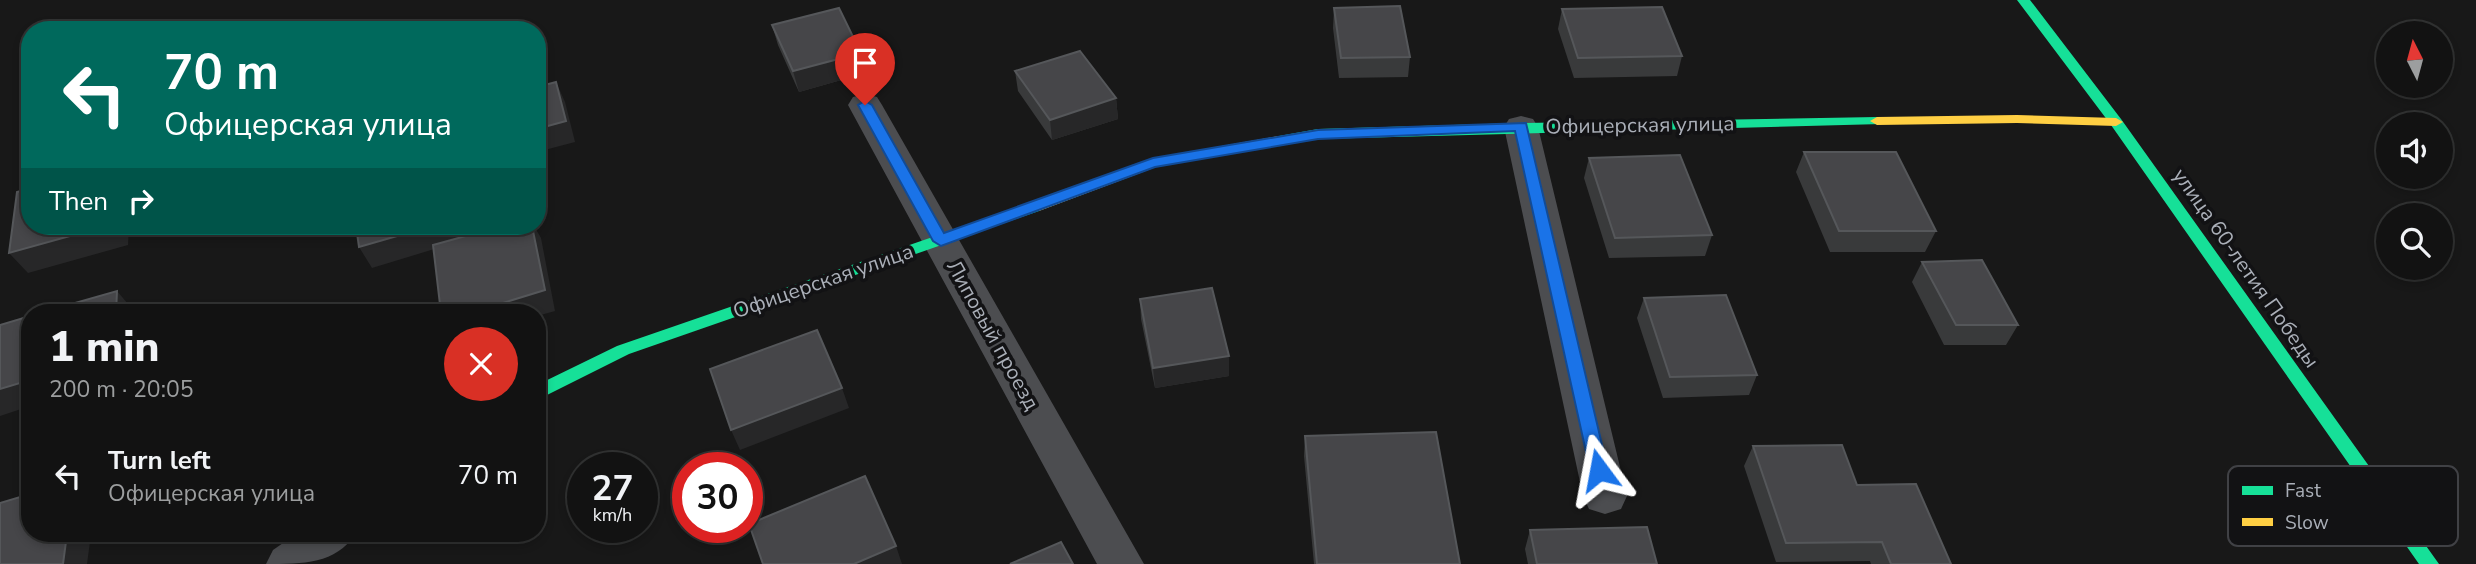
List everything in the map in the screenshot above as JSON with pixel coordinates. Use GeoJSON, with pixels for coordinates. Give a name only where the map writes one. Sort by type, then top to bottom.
{"type":"FeatureCollection","features":[{"type":"Feature","properties":{"kind":"street","name":"улица 60-летия Победы"},"geometry":{"type":"LineString","coordinates":[[2023,0],[2116,122],[2360,466]]}},
{"type":"Feature","properties":{"kind":"street","name":"Липовый проезд"},"geometry":{"type":"LineString","coordinates":[[865,105],[1121,564]]}},
{"type":"Feature","properties":{"kind":"street","name":"Офицерская улица"},"geometry":{"type":"LineString","coordinates":[[546,388],[623,350],[941,241],[1153,163],[1318,134],[1521,127],[2017,119],[2116,122]]}},
{"type":"Feature","properties":{"kind":"street"},"geometry":{"type":"LineString","coordinates":[[1521,127],[1605,496]]}},
{"type":"Feature","properties":{"kind":"street"},"geometry":{"type":"LineString","coordinates":[[289,564],[321,542]]}},
{"type":"Feature","properties":{"kind":"street","name":"улица 60-летия Победы"},"geometry":{"type":"LineString","coordinates":[[2417,546],[2430,564]]}},
{"type":"Feature","properties":{"kind":"building"},"geometry":{"type":"Polygon","coordinates":[[[1400,6],[1410,57],[1341,58],[1334,8],[1400,6]]]}},
{"type":"Feature","properties":{"kind":"building"},"geometry":{"type":"Polygon","coordinates":[[[1662,7],[1682,56],[1578,58],[1562,9],[1662,7]]]}},
{"type":"Feature","properties":{"kind":"building"},"geometry":{"type":"Polygon","coordinates":[[[839,8],[861,53],[793,71],[772,25],[839,8]]]}},
{"type":"Feature","properties":{"kind":"building"},"geometry":{"type":"Polygon","coordinates":[[[1080,51],[1116,98],[1050,120],[1015,71],[1080,51]]]}},
{"type":"Feature","properties":{"kind":"building"},"geometry":{"type":"Polygon","coordinates":[[[556,82],[566,121],[546,127],[546,85],[556,82]]]}},
{"type":"Feature","properties":{"kind":"building"},"geometry":{"type":"Polygon","coordinates":[[[1804,152],[1896,152],[1936,231],[1839,231],[1804,152]]]}},
{"type":"Feature","properties":{"kind":"building"},"geometry":{"type":"Polygon","coordinates":[[[1680,155],[1712,235],[1615,238],[1589,158],[1680,155]]]}},
{"type":"Feature","properties":{"kind":"building"},"geometry":{"type":"Polygon","coordinates":[[[21,191],[21,235],[74,235],[9,253],[17,192],[21,191]]]}},
{"type":"Feature","properties":{"kind":"building"},"geometry":{"type":"Polygon","coordinates":[[[357,235],[401,235],[359,247],[357,235]]]}},
{"type":"Feature","properties":{"kind":"building"},"geometry":{"type":"Polygon","coordinates":[[[469,235],[534,235],[545,290],[499,304],[440,304],[433,245],[469,235]]]}},
{"type":"Feature","properties":{"kind":"building"},"geometry":{"type":"Polygon","coordinates":[[[1982,260],[2018,325],[1956,325],[1922,262],[1982,260]]]}},
{"type":"Feature","properties":{"kind":"building"},"geometry":{"type":"Polygon","coordinates":[[[1212,288],[1229,356],[1153,368],[1140,299],[1212,288]]]}},
{"type":"Feature","properties":{"kind":"building"},"geometry":{"type":"Polygon","coordinates":[[[117,291],[116,304],[72,304],[117,291]]]}},
{"type":"Feature","properties":{"kind":"building"},"geometry":{"type":"Polygon","coordinates":[[[1726,295],[1757,375],[1670,377],[1644,298],[1726,295]]]}},
{"type":"Feature","properties":{"kind":"building"},"geometry":{"type":"Polygon","coordinates":[[[21,319],[21,383],[0,389],[0,325],[21,319]]]}},
{"type":"Feature","properties":{"kind":"building"},"geometry":{"type":"Polygon","coordinates":[[[817,330],[842,388],[731,430],[710,369],[817,330]]]}},
{"type":"Feature","properties":{"kind":"building"},"geometry":{"type":"Polygon","coordinates":[[[1436,432],[1460,564],[1317,564],[1305,436],[1436,432]]]}},
{"type":"Feature","properties":{"kind":"building"},"geometry":{"type":"Polygon","coordinates":[[[1842,445],[1857,485],[1916,484],[1951,564],[1891,564],[1882,542],[1786,543],[1753,446],[1842,445]]]}},
{"type":"Feature","properties":{"kind":"building"},"geometry":{"type":"Polygon","coordinates":[[[865,476],[896,546],[854,564],[763,564],[756,543],[763,543],[763,518],[865,476]]]}},
{"type":"Feature","properties":{"kind":"building"},"geometry":{"type":"Polygon","coordinates":[[[21,497],[21,542],[66,542],[63,564],[0,564],[0,503],[21,497]]]}},
{"type":"Feature","properties":{"kind":"building"},"geometry":{"type":"Polygon","coordinates":[[[1647,527],[1657,564],[1537,564],[1530,530],[1647,527]]]}},
{"type":"Feature","properties":{"kind":"building"},"geometry":{"type":"Polygon","coordinates":[[[1061,542],[1073,564],[1010,564],[1061,542]]]}},
{"type":"Feature","properties":{"kind":"traffic: fast"},"geometry":{"type":"LineString","coordinates":[[2023,0],[2116,122],[2360,466]]}},
{"type":"Feature","properties":{"kind":"traffic: fast"},"geometry":{"type":"LineString","coordinates":[[1279,141],[1318,134],[1521,127],[1877,121]]}},
{"type":"Feature","properties":{"kind":"traffic: fast"},"geometry":{"type":"LineString","coordinates":[[546,388],[623,350],[1034,207]]}},
{"type":"Feature","properties":{"kind":"traffic: fast"},"geometry":{"type":"LineString","coordinates":[[2417,546],[2430,564]]}},
{"type":"Feature","properties":{"kind":"traffic: slow"},"geometry":{"type":"LineString","coordinates":[[1877,121],[2017,119],[2116,122]]}},
{"type":"Feature","properties":{"kind":"traffic: slow"},"geometry":{"type":"LineString","coordinates":[[1034,207],[1153,163],[1279,141]]}},
{"type":"Feature","properties":{"kind":"route"},"geometry":{"type":"LineString","coordinates":[[865,105],[941,241],[1153,163],[1318,134],[1521,127],[1599,470]]}}]}
